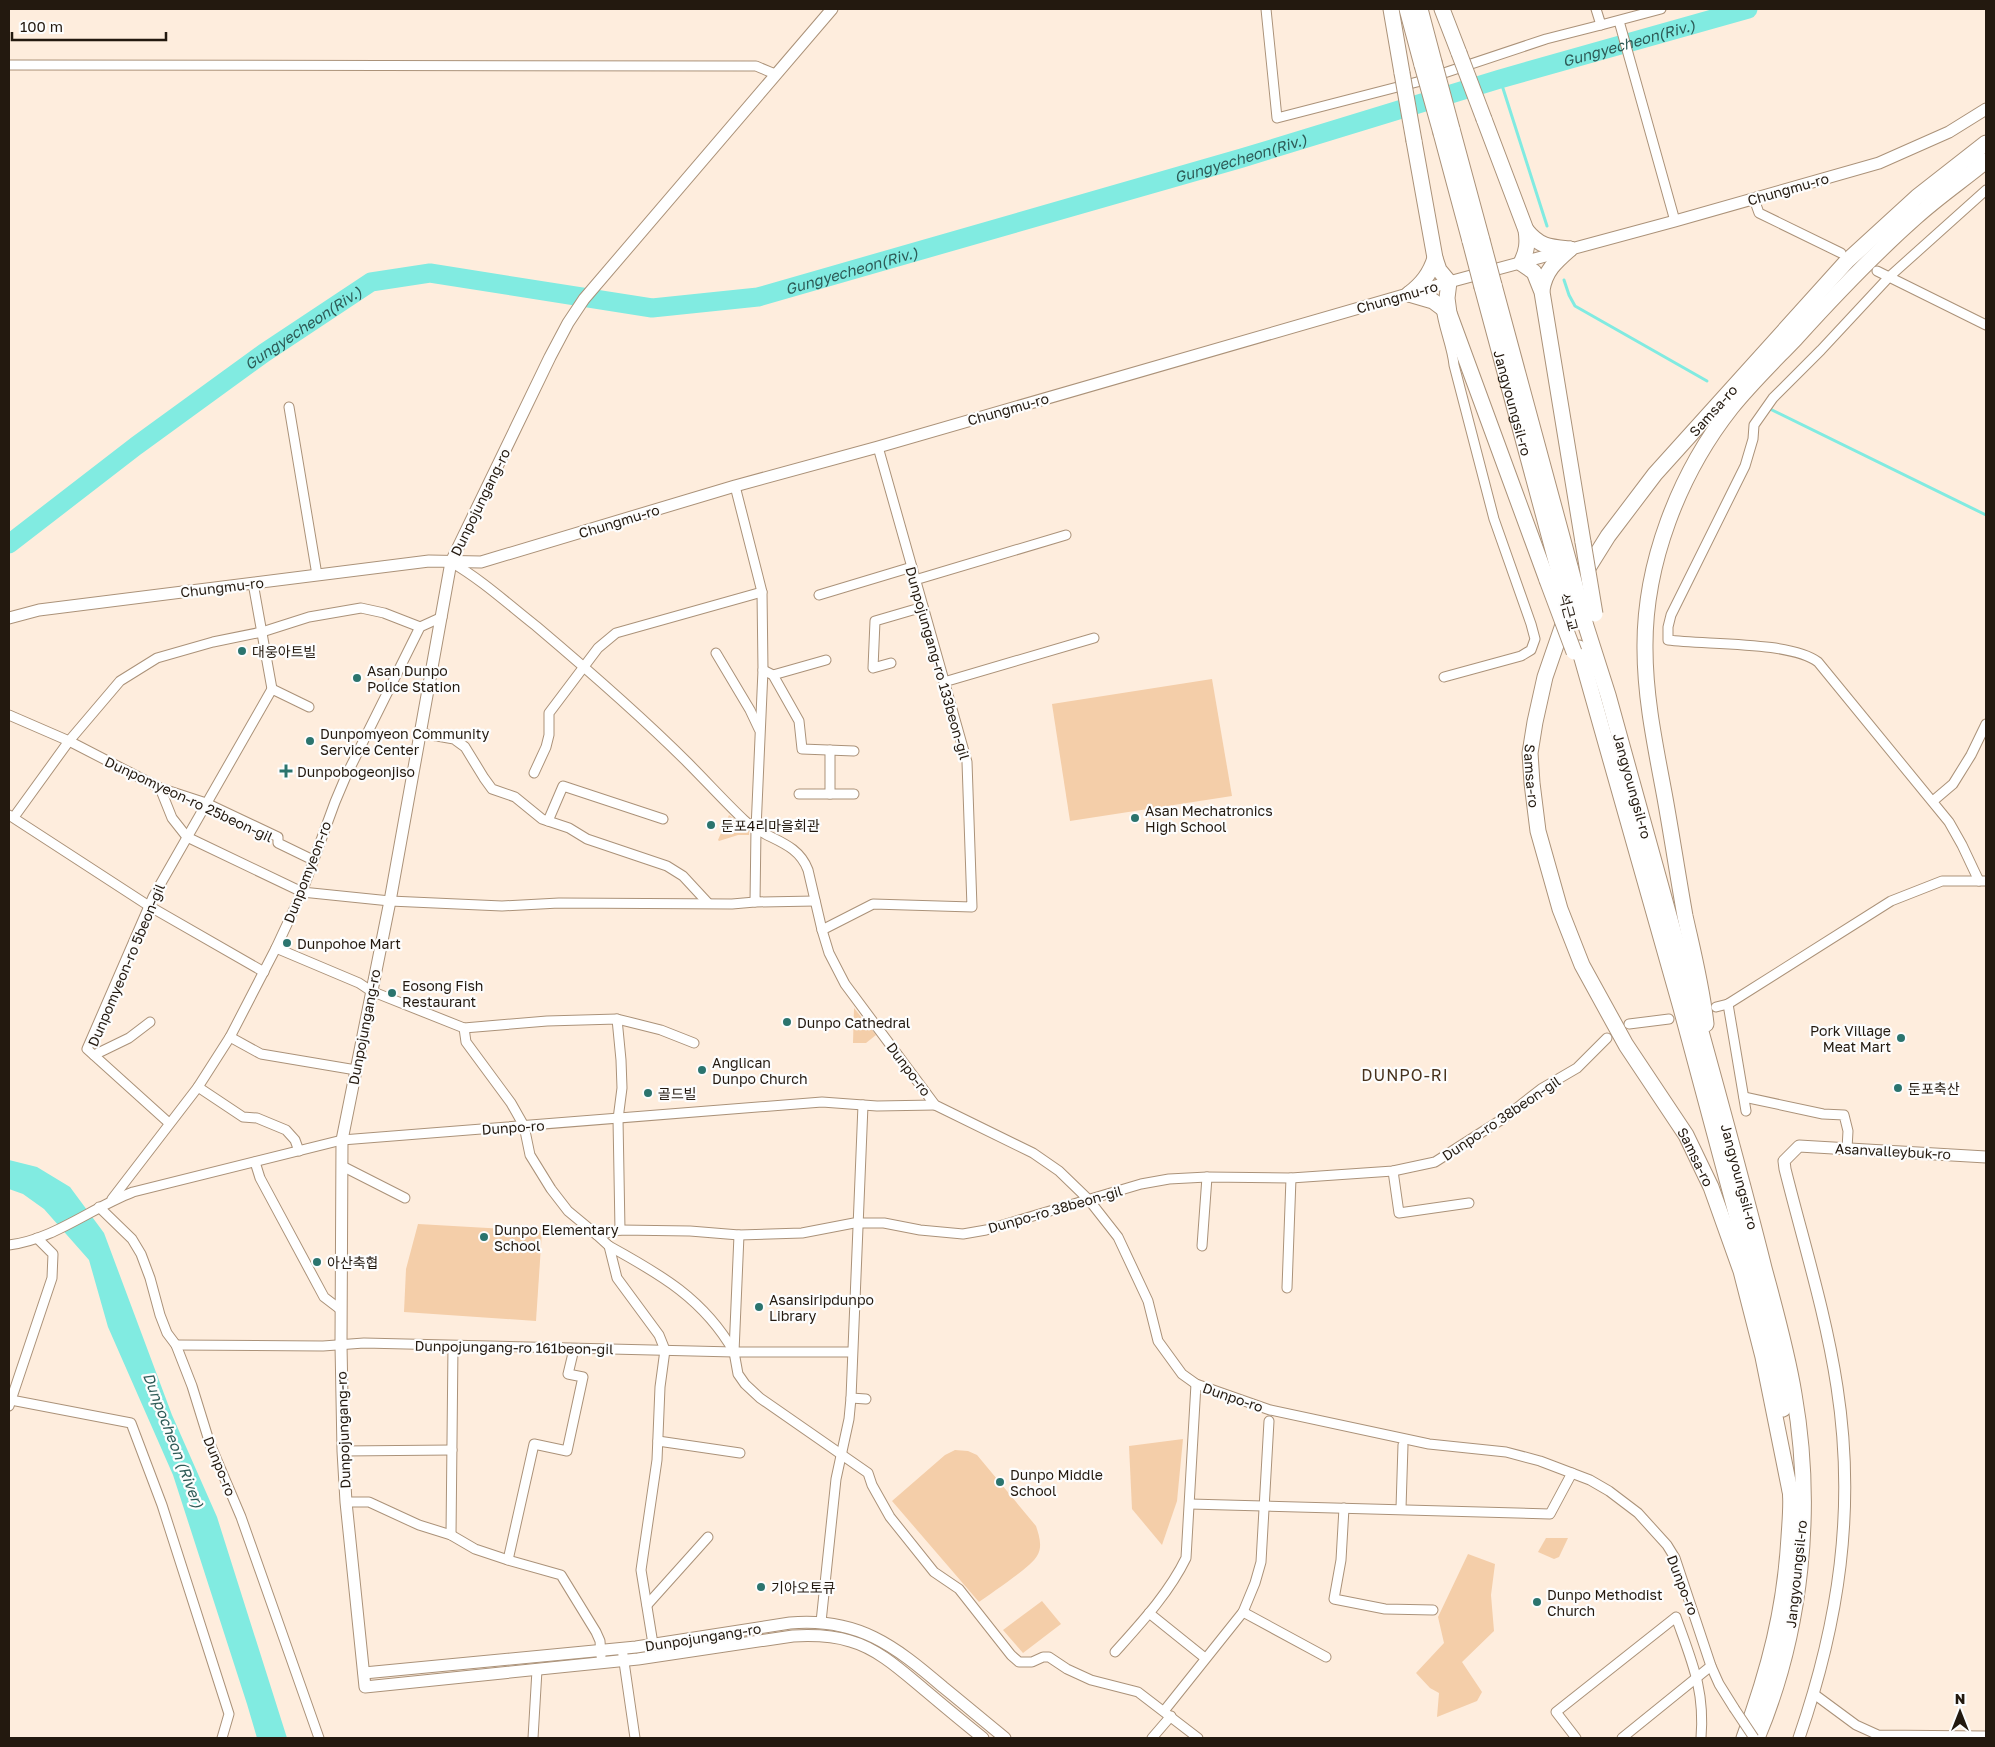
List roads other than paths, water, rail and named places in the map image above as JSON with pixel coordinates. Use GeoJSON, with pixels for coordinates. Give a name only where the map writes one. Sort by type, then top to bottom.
{"type":"FeatureCollection","features":[{"type":"Feature","properties":{"kind":"highway"},"geometry":{"type":"LineString","coordinates":[[1391,9],[1435,258],[1440,270],[1449,282],[1445,310]]}},
{"type":"Feature","properties":{"kind":"highway"},"geometry":{"type":"LineString","coordinates":[[1407,9],[1428,63]]}},
{"type":"Feature","properties":{"kind":"highway"},"geometry":{"type":"LineString","coordinates":[[1420,9],[1428,63]]}},
{"type":"Feature","properties":{"kind":"highway"},"geometry":{"type":"LineString","coordinates":[[1442,9],[1526,230],[1528,241],[1521,263],[1534,272],[1542,292],[1583,542],[1590,618]]}},
{"type":"Feature","properties":{"kind":"highway","name":"Jangyoungsil-ro"},"geometry":{"type":"LineString","coordinates":[[1428,63],[1488,286],[1559,575]]}},
{"type":"Feature","properties":{"kind":"highway","name":"Samsa-ro"},"geometry":{"type":"LineString","coordinates":[[1791,1496],[1763,1357],[1741,1271],[1711,1187],[1686,1135],[1626,1045],[1582,965],[1560,909],[1538,831],[1530,753],[1545,677],[1561,627],[1582,577],[1608,536],[1655,474],[1847,261],[1917,196],[1986,143]]}},
{"type":"Feature","properties":{"kind":"highway","name":"Samsa-ro"},"geometry":{"type":"LineString","coordinates":[[1712,1073],[1703,999],[1685,915],[1653,738],[1645,648],[1651,587],[1664,532],[1690,473],[1731,408],[1858,270],[1918,215],[1986,161]]}},
{"type":"Feature","properties":{"kind":"highway"},"geometry":{"type":"LineString","coordinates":[[1526,230],[1539,243],[1570,250]]}},
{"type":"Feature","properties":{"kind":"highway"},"geometry":{"type":"LineString","coordinates":[[1542,292],[1544,279],[1549,268],[1570,250]]}},
{"type":"Feature","properties":{"kind":"highway"},"geometry":{"type":"LineString","coordinates":[[1408,294],[1423,282],[1431,270],[1435,258]]}},
{"type":"Feature","properties":{"kind":"highway"},"geometry":{"type":"LineString","coordinates":[[1408,294],[1433,301],[1445,310],[1559,575]]}},
{"type":"Feature","properties":{"kind":"highway","name":"석근교"},"geometry":{"type":"LineString","coordinates":[[1559,575],[1590,618]]}},
{"type":"Feature","properties":{"kind":"highway","name":"석근교"},"geometry":{"type":"LineString","coordinates":[[1559,575],[1576,650]]}},
{"type":"Feature","properties":{"kind":"highway","name":"Jangyoungsil-ro"},"geometry":{"type":"LineString","coordinates":[[1590,618],[1608,694],[1785,1346],[1795,1396],[1803,1494],[1802,1540],[1798,1584],[1786,1652],[1776,1690],[1756,1738]]}},
{"type":"Feature","properties":{"kind":"highway","name":"Jangyoungsil-ro"},"geometry":{"type":"LineString","coordinates":[[1576,650],[1597,714],[1681,1008],[1773,1352],[1783,1402],[1791,1496],[1787,1572],[1776,1635],[1762,1690],[1744,1738]]}},
{"type":"Feature","properties":{"kind":"street","name":"Dunpojungang-ro"},"geometry":{"type":"LineString","coordinates":[[832,9],[601,278],[568,323],[451,562],[390,901],[342,1140],[341,1345],[346,1502],[365,1687],[625,1661],[793,1636],[830,1636],[851,1641],[871,1650],[895,1665],[983,1738]]}},
{"type":"Feature","properties":{"kind":"street"},"geometry":{"type":"LineString","coordinates":[[1266,9],[1277,118],[1417,82],[1546,39],[1660,9]]}},
{"type":"Feature","properties":{"kind":"street"},"geometry":{"type":"LineString","coordinates":[[1596,9],[1601,25]]}},
{"type":"Feature","properties":{"kind":"street"},"geometry":{"type":"LineString","coordinates":[[1619,21],[1675,221]]}},
{"type":"Feature","properties":{"kind":"street"},"geometry":{"type":"LineString","coordinates":[[9,65],[756,66],[775,74]]}},
{"type":"Feature","properties":{"kind":"street","name":"Chungmu-ro"},"geometry":{"type":"LineString","coordinates":[[9,618],[40,610],[428,561],[481,562],[735,486],[878,447],[1449,282],[1879,163],[1949,132],[1986,109]]}},
{"type":"Feature","properties":{"kind":"street"},"geometry":{"type":"LineString","coordinates":[[1716,1006],[1728,1004],[1891,901],[1942,881],[1962,883],[1982,881],[1962,844],[1933,800],[1822,665],[1809,656],[1787,650],[1668,640],[1671,615],[1745,466],[1753,439],[1754,425],[1773,398],[1889,277],[1986,190]]}},
{"type":"Feature","properties":{"kind":"street"},"geometry":{"type":"LineString","coordinates":[[1754,199],[1759,213],[1841,253]]}},
{"type":"Feature","properties":{"kind":"street"},"geometry":{"type":"LineString","coordinates":[[1877,271],[1986,325]]}},
{"type":"Feature","properties":{"kind":"street"},"geometry":{"type":"LineString","coordinates":[[1444,677],[1521,656],[1531,650],[1535,639],[1494,519],[1454,365],[1452,349],[1442,320],[1445,310]]}},
{"type":"Feature","properties":{"kind":"street"},"geometry":{"type":"LineString","coordinates":[[289,407],[317,575]]}},
{"type":"Feature","properties":{"kind":"street","name":"Dunpojungang-ro 133beon-gil"},"geometry":{"type":"LineString","coordinates":[[822,930],[873,904],[972,906],[967,762],[878,447]]}},
{"type":"Feature","properties":{"kind":"street"},"geometry":{"type":"LineString","coordinates":[[735,486],[762,592],[763,670],[756,830],[756,902]]}},
{"type":"Feature","properties":{"kind":"street"},"geometry":{"type":"LineString","coordinates":[[915,580],[1066,536]]}},
{"type":"Feature","properties":{"kind":"street","name":"Dunpo-ro"},"geometry":{"type":"LineString","coordinates":[[451,562],[474,575],[585,667],[688,762],[745,821],[756,830],[785,843],[799,854],[808,870],[829,953],[845,984],[935,1105]]}},
{"type":"Feature","properties":{"kind":"street"},"geometry":{"type":"LineString","coordinates":[[819,595],[912,567]]}},
{"type":"Feature","properties":{"kind":"street"},"geometry":{"type":"LineString","coordinates":[[253,583],[272,689],[309,707]]}},
{"type":"Feature","properties":{"kind":"street"},"geometry":{"type":"LineString","coordinates":[[534,773],[549,736],[549,712],[598,648],[616,633],[762,592]]}},
{"type":"Feature","properties":{"kind":"street"},"geometry":{"type":"LineString","coordinates":[[891,663],[873,668],[875,621],[923,606]]}},
{"type":"Feature","properties":{"kind":"street"},"geometry":{"type":"LineString","coordinates":[[264,972],[149,906],[11,816],[69,741],[120,681],[157,658],[213,642],[262,632],[309,617],[362,608],[384,613],[420,626],[442,617]]}},
{"type":"Feature","properties":{"kind":"street","name":"Dunpomyeon-ro"},"geometry":{"type":"LineString","coordinates":[[111,1200],[198,1087],[230,1037],[276,948],[302,892],[312,860],[346,776],[420,626]]}},
{"type":"Feature","properties":{"kind":"street"},"geometry":{"type":"LineString","coordinates":[[944,682],[1094,638]]}},
{"type":"Feature","properties":{"kind":"street"},"geometry":{"type":"LineString","coordinates":[[716,654],[761,731]]}},
{"type":"Feature","properties":{"kind":"street"},"geometry":{"type":"LineString","coordinates":[[773,675],[826,660]]}},
{"type":"Feature","properties":{"kind":"street"},"geometry":{"type":"LineString","coordinates":[[763,670],[773,675],[798,721],[802,749],[854,751]]}},
{"type":"Feature","properties":{"kind":"street","name":"Dunpomyeon-ro 5beon-gil"},"geometry":{"type":"LineString","coordinates":[[169,1123],[87,1049],[149,906],[272,689]]}},
{"type":"Feature","properties":{"kind":"street","name":"Dunpomyeon-ro 25beon-gil"},"geometry":{"type":"LineString","coordinates":[[9,715],[69,741],[160,788],[206,803],[278,836],[278,843],[312,860]]}},
{"type":"Feature","properties":{"kind":"street"},"geometry":{"type":"LineString","coordinates":[[1933,800],[1953,784],[1971,755],[1986,724]]}},
{"type":"Feature","properties":{"kind":"street"},"geometry":{"type":"LineString","coordinates":[[420,732],[454,739],[465,747],[492,788],[515,797],[542,819],[569,828],[587,839],[667,866],[683,876],[708,903]]}},
{"type":"Feature","properties":{"kind":"street"},"geometry":{"type":"LineString","coordinates":[[830,750],[830,794]]}},
{"type":"Feature","properties":{"kind":"street"},"geometry":{"type":"LineString","coordinates":[[548,821],[563,786],[663,818]]}},
{"type":"Feature","properties":{"kind":"street"},"geometry":{"type":"LineString","coordinates":[[160,788],[172,818],[187,837],[302,892],[390,901],[502,906],[550,903],[815,901]]}},
{"type":"Feature","properties":{"kind":"street"},"geometry":{"type":"LineString","coordinates":[[799,794],[854,794]]}},
{"type":"Feature","properties":{"kind":"street"},"geometry":{"type":"LineString","coordinates":[[276,948],[359,983],[371,991],[464,1028],[547,1021],[617,1019],[662,1030],[694,1043]]}},
{"type":"Feature","properties":{"kind":"street"},"geometry":{"type":"LineString","coordinates":[[1728,1004],[1746,1111]]}},
{"type":"Feature","properties":{"kind":"street"},"geometry":{"type":"LineString","coordinates":[[1629,1024],[1669,1018]]}},
{"type":"Feature","properties":{"kind":"street"},"geometry":{"type":"LineString","coordinates":[[617,1019],[622,1088],[618,1119],[620,1230]]}},
{"type":"Feature","properties":{"kind":"street"},"geometry":{"type":"LineString","coordinates":[[94,1055],[128,1038],[150,1022]]}},
{"type":"Feature","properties":{"kind":"street"},"geometry":{"type":"LineString","coordinates":[[464,1028],[466,1042],[512,1103],[524,1126],[530,1155],[551,1189],[568,1210],[608,1246],[659,1274],[704,1310],[723,1333],[734,1352]]}},
{"type":"Feature","properties":{"kind":"street"},"geometry":{"type":"LineString","coordinates":[[230,1037],[260,1054],[356,1070]]}},
{"type":"Feature","properties":{"kind":"street","name":"Dunpo-ro 38beon-gil"},"geometry":{"type":"LineString","coordinates":[[596,1235],[620,1230],[690,1231],[739,1235],[802,1233],[858,1223],[884,1223],[920,1230],[963,1234],[986,1230],[1141,1184],[1169,1179],[1207,1177],[1291,1178],[1393,1171],[1434,1162],[1504,1118],[1541,1089],[1576,1068],[1607,1038]]}},
{"type":"Feature","properties":{"kind":"street"},"geometry":{"type":"LineString","coordinates":[[198,1087],[243,1117],[257,1118],[286,1130],[295,1140],[299,1151]]}},
{"type":"Feature","properties":{"kind":"street"},"geometry":{"type":"LineString","coordinates":[[1744,1098],[1823,1114],[1844,1115],[1848,1131],[1847,1148]]}},
{"type":"Feature","properties":{"kind":"street","name":"Dunpo-ro"},"geometry":{"type":"LineString","coordinates":[[319,1738],[252,1547],[210,1444],[192,1386],[176,1345],[167,1333],[160,1315],[141,1254],[132,1240],[97,1208],[132,1192],[342,1140],[822,1102],[863,1105],[935,1105],[1034,1153],[1059,1171],[1089,1200],[1118,1236],[1148,1301],[1158,1341],[1182,1374],[1196,1384],[1270,1410],[1429,1444],[1506,1452],[1540,1460],[1590,1480],[1616,1496],[1638,1513],[1667,1545],[1675,1558],[1711,1666],[1719,1684],[1756,1738]]}},
{"type":"Feature","properties":{"kind":"street"},"geometry":{"type":"LineString","coordinates":[[822,1622],[836,1479],[851,1398],[863,1105]]}},
{"type":"Feature","properties":{"kind":"street","name":"Asanvalleybuk-ro"},"geometry":{"type":"LineString","coordinates":[[1814,1694],[1828,1639],[1839,1583],[1843,1552],[1846,1470],[1838,1388],[1784,1161],[1799,1146],[1986,1157]]}},
{"type":"Feature","properties":{"kind":"street"},"geometry":{"type":"LineString","coordinates":[[255,1162],[260,1178],[324,1297],[341,1310]]}},
{"type":"Feature","properties":{"kind":"street"},"geometry":{"type":"LineString","coordinates":[[342,1166],[406,1198]]}},
{"type":"Feature","properties":{"kind":"street"},"geometry":{"type":"LineString","coordinates":[[1393,1171],[1399,1213],[1469,1203]]}},
{"type":"Feature","properties":{"kind":"street"},"geometry":{"type":"LineString","coordinates":[[1202,1246],[1207,1177]]}},
{"type":"Feature","properties":{"kind":"street"},"geometry":{"type":"LineString","coordinates":[[1287,1288],[1291,1178]]}},
{"type":"Feature","properties":{"kind":"street"},"geometry":{"type":"LineString","coordinates":[[9,1245],[24,1243],[41,1236],[97,1208]]}},
{"type":"Feature","properties":{"kind":"street"},"geometry":{"type":"LineString","coordinates":[[739,1235],[734,1352],[738,1374],[745,1384],[760,1398],[868,1473],[872,1485],[890,1517],[934,1572],[959,1590],[1019,1662],[1032,1662],[1043,1657],[1049,1657],[1067,1669],[1091,1680],[1138,1692],[1168,1713],[1198,1738]]}},
{"type":"Feature","properties":{"kind":"street"},"geometry":{"type":"LineString","coordinates":[[41,1236],[53,1254],[52,1278],[10,1403],[131,1423],[162,1505],[229,1714],[222,1738]]}},
{"type":"Feature","properties":{"kind":"street"},"geometry":{"type":"LineString","coordinates":[[608,1246],[617,1278],[659,1335],[665,1350],[660,1387],[657,1460],[641,1570],[653,1644]]}},
{"type":"Feature","properties":{"kind":"street","name":"Dunpojungang-ro 161beon-gil"},"geometry":{"type":"LineString","coordinates":[[176,1345],[341,1345],[364,1343],[734,1352],[852,1352]]}},
{"type":"Feature","properties":{"kind":"street"},"geometry":{"type":"LineString","coordinates":[[451,1535],[453,1346]]}},
{"type":"Feature","properties":{"kind":"street"},"geometry":{"type":"LineString","coordinates":[[508,1560],[534,1444],[567,1451],[583,1378],[568,1374],[574,1348]]}},
{"type":"Feature","properties":{"kind":"street"},"geometry":{"type":"LineString","coordinates":[[1115,1652],[1149,1613],[1181,1570],[1186,1558],[1196,1384]]}},
{"type":"Feature","properties":{"kind":"street"},"geometry":{"type":"LineString","coordinates":[[851,1398],[866,1399]]}},
{"type":"Feature","properties":{"kind":"street"},"geometry":{"type":"LineString","coordinates":[[1152,1738],[1205,1658],[1243,1612],[1255,1584],[1261,1562],[1269,1421]]}},
{"type":"Feature","properties":{"kind":"street"},"geometry":{"type":"LineString","coordinates":[[658,1440],[740,1453]]}},
{"type":"Feature","properties":{"kind":"street"},"geometry":{"type":"LineString","coordinates":[[1401,1508],[1403,1445]]}},
{"type":"Feature","properties":{"kind":"street"},"geometry":{"type":"LineString","coordinates":[[343,1451],[452,1450]]}},
{"type":"Feature","properties":{"kind":"street"},"geometry":{"type":"LineString","coordinates":[[1190,1504],[1401,1508],[1550,1514],[1572,1473]]}},
{"type":"Feature","properties":{"kind":"street"},"geometry":{"type":"LineString","coordinates":[[346,1502],[369,1502],[419,1525],[451,1535],[475,1549],[561,1575],[596,1632],[600,1641],[602,1663]]}},
{"type":"Feature","properties":{"kind":"street"},"geometry":{"type":"LineString","coordinates":[[1344,1508],[1341,1560],[1334,1599],[1385,1609],[1433,1610]]}},
{"type":"Feature","properties":{"kind":"street"},"geometry":{"type":"LineString","coordinates":[[647,1604],[708,1537]]}},
{"type":"Feature","properties":{"kind":"street"},"geometry":{"type":"LineString","coordinates":[[1243,1612],[1326,1657]]}},
{"type":"Feature","properties":{"kind":"street"},"geometry":{"type":"LineString","coordinates":[[1149,1613],[1205,1658]]}},
{"type":"Feature","properties":{"kind":"street"},"geometry":{"type":"LineString","coordinates":[[1576,1738],[1556,1712],[1676,1617],[1698,1678],[1703,1713],[1701,1738]]}},
{"type":"Feature","properties":{"kind":"street","name":"Dunpojungang-ro"},"geometry":{"type":"LineString","coordinates":[[364,1673],[601,1651],[790,1623],[822,1622],[853,1629],[882,1641],[904,1654],[1005,1738]]}},
{"type":"Feature","properties":{"kind":"street"},"geometry":{"type":"LineString","coordinates":[[622,1648],[635,1738]]}},
{"type":"Feature","properties":{"kind":"street"},"geometry":{"type":"LineString","coordinates":[[1622,1738],[1711,1666]]}},
{"type":"Feature","properties":{"kind":"street"},"geometry":{"type":"LineString","coordinates":[[533,1738],[537,1670]]}},
{"type":"Feature","properties":{"kind":"street"},"geometry":{"type":"LineString","coordinates":[[1800,1738],[1814,1694],[1856,1725],[1878,1735],[1986,1736]]}},
{"type":"Feature","properties":{"kind":"water","name":"Dunpocheon (River)"},"geometry":{"type":"Polygon","coordinates":[[[9,1160],[37,1167],[70,1187],[104,1233],[172,1415],[217,1517],[287,1738],[257,1738],[173,1475],[108,1327],[89,1260],[44,1209],[23,1194],[9,1189],[9,1160]]]}},
{"type":"Feature","properties":{"kind":"waterway","name":"Gungyecheon(Riv.)"},"geometry":{"type":"LineString","coordinates":[[9,544],[136,446],[264,353],[371,282],[430,273],[652,308],[758,297],[1242,158],[1500,79],[1748,9]]}},
{"type":"Feature","properties":{"kind":"waterway"},"geometry":{"type":"LineString","coordinates":[[1500,79],[1547,226]]}},
{"type":"Feature","properties":{"kind":"waterway"},"geometry":{"type":"LineString","coordinates":[[1564,280],[1575,306],[1707,381]]}},
{"type":"Feature","properties":{"kind":"waterway"},"geometry":{"type":"LineString","coordinates":[[1770,409],[1986,515]]}},
{"type":"Feature","properties":{"kind":"place","name":"대웅아트빌"},"geometry":{"type":"Point","coordinates":[242,651]}},
{"type":"Feature","properties":{"kind":"place","name":"Asan Dunpo Police Station"},"geometry":{"type":"Point","coordinates":[357,678]}},
{"type":"Feature","properties":{"kind":"place","name":"Dunpomyeon Community Service Center"},"geometry":{"type":"Point","coordinates":[310,741]}},
{"type":"Feature","properties":{"kind":"place","name":"Dunpobogeonjiso"},"geometry":{"type":"Point","coordinates":[286,771]}},
{"type":"Feature","properties":{"kind":"place","name":"Asan Mechatronics High School"},"geometry":{"type":"Point","coordinates":[1135,818]}},
{"type":"Feature","properties":{"kind":"place","name":"둔포4리마을회관"},"geometry":{"type":"Point","coordinates":[711,825]}},
{"type":"Feature","properties":{"kind":"place","name":"Dunpohoe Mart"},"geometry":{"type":"Point","coordinates":[287,943]}},
{"type":"Feature","properties":{"kind":"place","name":"Eosong Fish Restaurant"},"geometry":{"type":"Point","coordinates":[392,993]}},
{"type":"Feature","properties":{"kind":"place","name":"Dunpo Cathedral"},"geometry":{"type":"Point","coordinates":[787,1022]}},
{"type":"Feature","properties":{"kind":"place","name":"Pork Village Meat Mart"},"geometry":{"type":"Point","coordinates":[1901,1038]}},
{"type":"Feature","properties":{"kind":"place","name":"Anglican Dunpo Church"},"geometry":{"type":"Point","coordinates":[702,1070]}},
{"type":"Feature","properties":{"kind":"place","name":"둔포축산"},"geometry":{"type":"Point","coordinates":[1898,1088]}},
{"type":"Feature","properties":{"kind":"place","name":"골드빌"},"geometry":{"type":"Point","coordinates":[648,1093]}},
{"type":"Feature","properties":{"kind":"place","name":"Dunpo Elementary School"},"geometry":{"type":"Point","coordinates":[484,1237]}},
{"type":"Feature","properties":{"kind":"place","name":"아산축협"},"geometry":{"type":"Point","coordinates":[317,1262]}},
{"type":"Feature","properties":{"kind":"place","name":"Asansiripdunpo Library"},"geometry":{"type":"Point","coordinates":[759,1307]}},
{"type":"Feature","properties":{"kind":"place","name":"Dunpo Middle School"},"geometry":{"type":"Point","coordinates":[1000,1482]}},
{"type":"Feature","properties":{"kind":"place","name":"기아오토큐"},"geometry":{"type":"Point","coordinates":[761,1587]}},
{"type":"Feature","properties":{"kind":"place","name":"Dunpo Methodist Church"},"geometry":{"type":"Point","coordinates":[1537,1602]}},
{"type":"Feature","properties":{"kind":"district","name":"DUNPO-RI"},"geometry":{"type":"Point","coordinates":[1405,1075]}}]}
